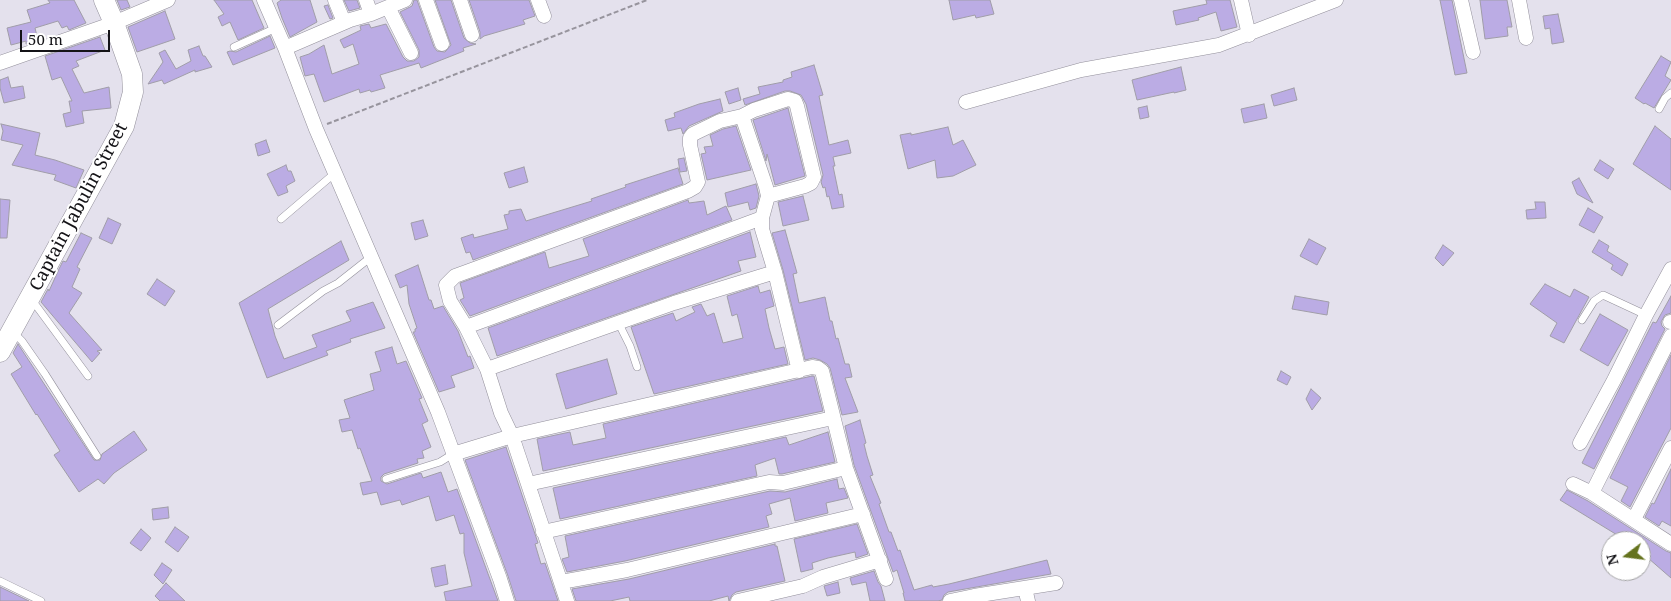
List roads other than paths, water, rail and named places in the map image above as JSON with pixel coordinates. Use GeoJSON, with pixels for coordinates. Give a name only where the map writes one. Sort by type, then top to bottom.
{"type":"FeatureCollection","features":[{"type":"Feature","properties":{"kind":"street","name":"Captain Jabulin Street"},"geometry":{"type":"LineString","coordinates":[[0,352],[124,126],[133,92],[132,74],[104,0]]}},
{"type":"Feature","properties":{"kind":"street"},"geometry":{"type":"LineString","coordinates":[[0,63],[114,23],[168,0]]}},
{"type":"Feature","properties":{"kind":"street"},"geometry":{"type":"LineString","coordinates":[[264,0],[285,48],[316,129],[438,412],[507,601]]}},
{"type":"Feature","properties":{"kind":"street"},"geometry":{"type":"LineString","coordinates":[[335,0],[344,22]]}},
{"type":"Feature","properties":{"kind":"street"},"geometry":{"type":"LineString","coordinates":[[366,0],[371,14]]}},
{"type":"Feature","properties":{"kind":"street"},"geometry":{"type":"LineString","coordinates":[[285,48],[344,22],[371,14],[404,0]]}},
{"type":"Feature","properties":{"kind":"street"},"geometry":{"type":"LineString","coordinates":[[426,0],[442,44]]}},
{"type":"Feature","properties":{"kind":"street"},"geometry":{"type":"LineString","coordinates":[[460,0],[472,35]]}},
{"type":"Feature","properties":{"kind":"street"},"geometry":{"type":"LineString","coordinates":[[538,0],[544,16]]}},
{"type":"Feature","properties":{"kind":"street"},"geometry":{"type":"LineString","coordinates":[[1242,0],[1249,35]]}},
{"type":"Feature","properties":{"kind":"street"},"geometry":{"type":"LineString","coordinates":[[966,102],[1081,70],[1219,45],[1336,0]]}},
{"type":"Feature","properties":{"kind":"street"},"geometry":{"type":"LineString","coordinates":[[1461,0],[1473,52]]}},
{"type":"Feature","properties":{"kind":"street"},"geometry":{"type":"LineString","coordinates":[[1519,0],[1526,38]]}},
{"type":"Feature","properties":{"kind":"street"},"geometry":{"type":"LineString","coordinates":[[388,7],[411,54]]}},
{"type":"Feature","properties":{"kind":"street"},"geometry":{"type":"LineString","coordinates":[[567,601],[512,436],[501,413],[487,369],[466,326],[450,301],[446,285],[455,276],[688,191],[695,187],[698,182],[690,145],[690,138],[693,134],[720,121],[742,116],[788,99],[795,101],[797,106],[814,177],[811,183],[805,186],[768,196]]}},
{"type":"Feature","properties":{"kind":"street"},"geometry":{"type":"LineString","coordinates":[[742,116],[768,196],[762,218],[762,230],[775,272],[799,372]]}},
{"type":"Feature","properties":{"kind":"street"},"geometry":{"type":"LineString","coordinates":[[466,326],[762,218]]}},
{"type":"Feature","properties":{"kind":"street"},"geometry":{"type":"LineString","coordinates":[[1580,443],[1671,269]]}},
{"type":"Feature","properties":{"kind":"street"},"geometry":{"type":"LineString","coordinates":[[487,369],[618,322],[775,272]]}},
{"type":"Feature","properties":{"kind":"street"},"geometry":{"type":"LineString","coordinates":[[1592,493],[1671,336]]}},
{"type":"Feature","properties":{"kind":"street"},"geometry":{"type":"LineString","coordinates":[[453,454],[512,436],[799,372],[812,367],[818,368],[822,371],[846,468],[886,579]]}},
{"type":"Feature","properties":{"kind":"street"},"geometry":{"type":"LineString","coordinates":[[528,484],[833,418]]}},
{"type":"Feature","properties":{"kind":"street"},"geometry":{"type":"LineString","coordinates":[[1634,519],[1671,448]]}},
{"type":"Feature","properties":{"kind":"street"},"geometry":{"type":"LineString","coordinates":[[543,532],[769,482],[783,484],[846,468]]}},
{"type":"Feature","properties":{"kind":"street"},"geometry":{"type":"LineString","coordinates":[[1573,484],[1592,493],[1671,544]]}},
{"type":"Feature","properties":{"kind":"street"},"geometry":{"type":"LineString","coordinates":[[561,582],[627,570],[863,514]]}},
{"type":"Feature","properties":{"kind":"street"},"geometry":{"type":"LineString","coordinates":[[738,601],[803,586],[823,577],[880,560]]}},
{"type":"Feature","properties":{"kind":"street"},"geometry":{"type":"LineString","coordinates":[[950,601],[1027,595],[1056,583]]}},
{"type":"Feature","properties":{"kind":"lane"},"geometry":{"type":"LineString","coordinates":[[234,47],[276,28]]}},
{"type":"Feature","properties":{"kind":"lane"},"geometry":{"type":"LineString","coordinates":[[1659,109],[1665,98],[1671,93]]}},
{"type":"Feature","properties":{"kind":"lane"},"geometry":{"type":"LineString","coordinates":[[281,220],[335,173]]}},
{"type":"Feature","properties":{"kind":"lane"},"geometry":{"type":"LineString","coordinates":[[278,325],[372,257]]}},
{"type":"Feature","properties":{"kind":"lane"},"geometry":{"type":"LineString","coordinates":[[1582,320],[1594,301],[1603,295],[1646,315]]}},
{"type":"Feature","properties":{"kind":"lane"},"geometry":{"type":"LineString","coordinates":[[30,297],[88,376]]}},
{"type":"Feature","properties":{"kind":"lane"},"geometry":{"type":"LineString","coordinates":[[618,322],[638,367]]}},
{"type":"Feature","properties":{"kind":"lane"},"geometry":{"type":"LineString","coordinates":[[11,331],[22,341],[41,367],[97,456]]}},
{"type":"Feature","properties":{"kind":"lane"},"geometry":{"type":"LineString","coordinates":[[386,478],[440,462],[453,454]]}},
{"type":"Feature","properties":{"kind":"lane"},"geometry":{"type":"LineString","coordinates":[[0,581],[41,601]]}}]}
